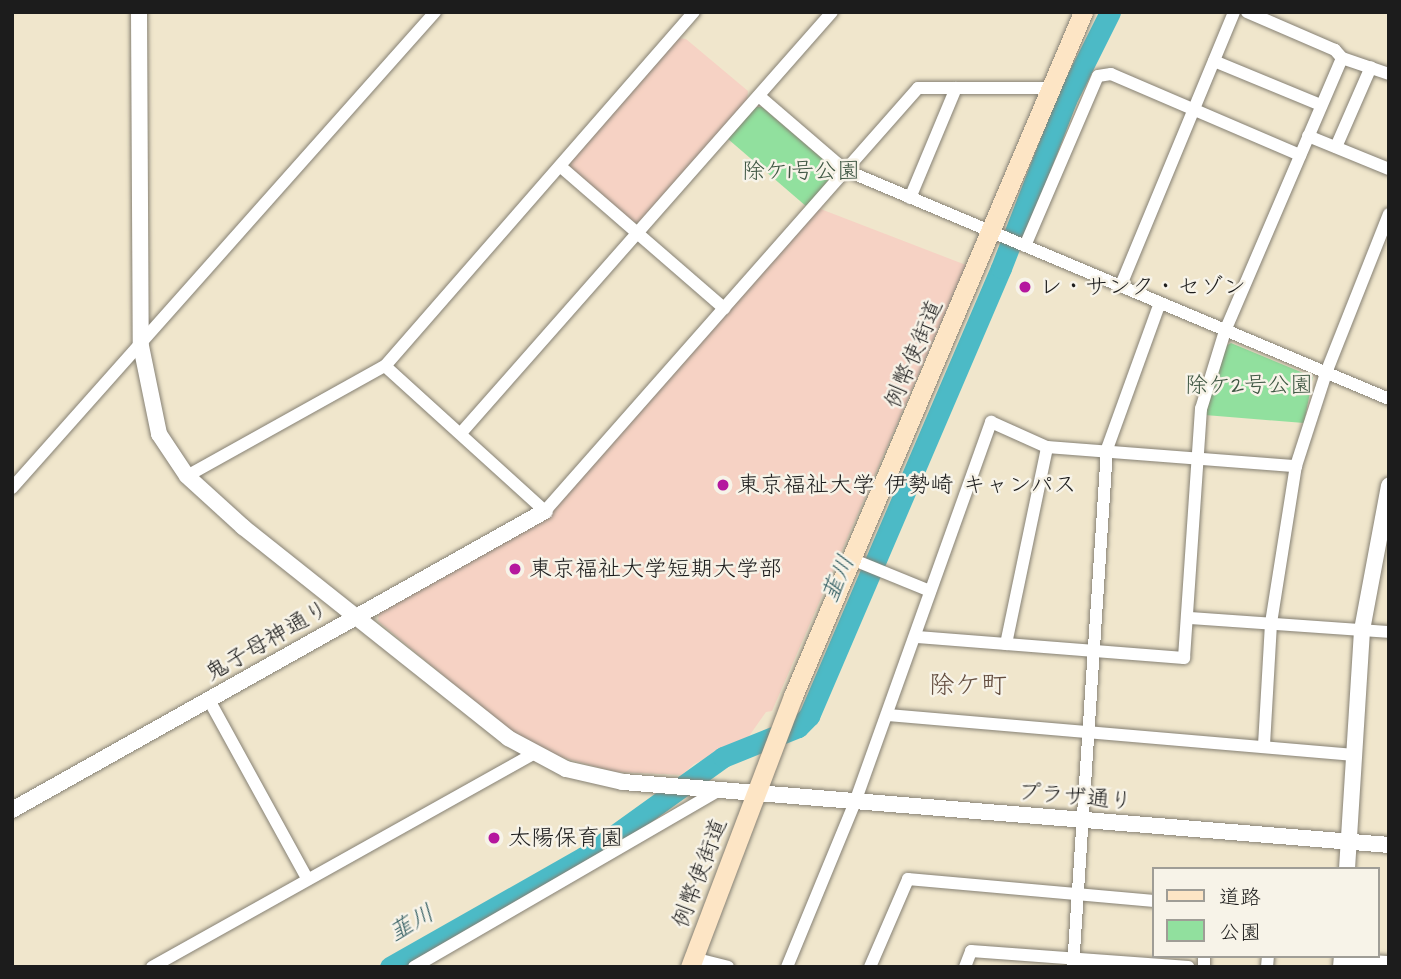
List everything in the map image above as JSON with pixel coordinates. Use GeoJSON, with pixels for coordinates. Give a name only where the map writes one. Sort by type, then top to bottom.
{"type":"FeatureCollection","features":[{"type":"Feature","properties":{"kind":"main road","name":"例幣使街道"},"geometry":{"type":"LineString","coordinates":[[691,962],[787,713],[854,560],[1083,12]]}},
{"type":"Feature","properties":{"kind":"street","name":"プラザ通り"},"geometry":{"type":"LineString","coordinates":[[139,12],[141,345],[159,434],[187,476],[243,527],[533,754],[594,776],[664,785],[1389,845]]}},
{"type":"Feature","properties":{"kind":"street"},"geometry":{"type":"LineString","coordinates":[[12,488],[435,12]]}},
{"type":"Feature","properties":{"kind":"street"},"geometry":{"type":"LineString","coordinates":[[187,476],[385,366],[694,12]]}},
{"type":"Feature","properties":{"kind":"street"},"geometry":{"type":"LineString","coordinates":[[461,433],[832,12]]}},
{"type":"Feature","properties":{"kind":"street"},"geometry":{"type":"LineString","coordinates":[[1121,285],[1234,12]]}},
{"type":"Feature","properties":{"kind":"street"},"geometry":{"type":"LineString","coordinates":[[1247,12],[1335,50],[1342,58],[1389,74]]}},
{"type":"Feature","properties":{"kind":"street"},"geometry":{"type":"LineString","coordinates":[[917,637],[1184,658],[1189,618],[1201,410],[1225,331],[1342,58]]}},
{"type":"Feature","properties":{"kind":"street"},"geometry":{"type":"LineString","coordinates":[[1214,61],[1321,105]]}},
{"type":"Feature","properties":{"kind":"street"},"geometry":{"type":"LineString","coordinates":[[1336,147],[1371,67]]}},
{"type":"Feature","properties":{"kind":"street"},"geometry":{"type":"LineString","coordinates":[[1025,246],[1098,76],[1111,74],[1300,155]]}},
{"type":"Feature","properties":{"kind":"street"},"geometry":{"type":"LineString","coordinates":[[385,366],[545,510],[918,88],[1050,88]]}},
{"type":"Feature","properties":{"kind":"street"},"geometry":{"type":"LineString","coordinates":[[910,198],[956,88]]}},
{"type":"Feature","properties":{"kind":"street"},"geometry":{"type":"LineString","coordinates":[[759,96],[845,170],[1121,285],[1159,305],[1389,399]]}},
{"type":"Feature","properties":{"kind":"street"},"geometry":{"type":"LineString","coordinates":[[1308,136],[1389,169]]}},
{"type":"Feature","properties":{"kind":"street"},"geometry":{"type":"LineString","coordinates":[[561,167],[724,308]]}},
{"type":"Feature","properties":{"kind":"street"},"geometry":{"type":"LineString","coordinates":[[1264,746],[1271,624],[1296,466],[1326,373],[1387,222]]}},
{"type":"Feature","properties":{"kind":"street"},"geometry":{"type":"LineString","coordinates":[[1073,963],[1107,449],[1159,305]]}},
{"type":"Feature","properties":{"kind":"street"},"geometry":{"type":"LineString","coordinates":[[787,967],[888,715],[990,422],[1047,447],[1107,449],[1296,466]]}},
{"type":"Feature","properties":{"kind":"street"},"geometry":{"type":"LineString","coordinates":[[1006,644],[1047,447]]}},
{"type":"Feature","properties":{"kind":"street"},"geometry":{"type":"LineString","coordinates":[[1347,867],[1362,630],[1389,486]]}},
{"type":"Feature","properties":{"kind":"street","name":"鬼子母神通り"},"geometry":{"type":"LineString","coordinates":[[12,810],[545,510]]}},
{"type":"Feature","properties":{"kind":"street"},"geometry":{"type":"LineString","coordinates":[[854,560],[930,591]]}},
{"type":"Feature","properties":{"kind":"street"},"geometry":{"type":"LineString","coordinates":[[1189,618],[1389,632]]}},
{"type":"Feature","properties":{"kind":"street"},"geometry":{"type":"LineString","coordinates":[[209,700],[307,878]]}},
{"type":"Feature","properties":{"kind":"street"},"geometry":{"type":"LineString","coordinates":[[888,715],[1088,730],[1354,755]]}},
{"type":"Feature","properties":{"kind":"street"},"geometry":{"type":"LineString","coordinates":[[152,967],[533,754]]}},
{"type":"Feature","properties":{"kind":"street"},"geometry":{"type":"LineString","coordinates":[[414,967],[721,789]]}},
{"type":"Feature","properties":{"kind":"street"},"geometry":{"type":"LineString","coordinates":[[870,967],[908,879],[1152,901]]}},
{"type":"Feature","properties":{"kind":"street"},"geometry":{"type":"LineString","coordinates":[[965,967],[971,951],[1073,963],[1188,967]]}},
{"type":"Feature","properties":{"kind":"street"},"geometry":{"type":"LineString","coordinates":[[1341,961],[1389,962]]}},
{"type":"Feature","properties":{"kind":"street"},"geometry":{"type":"LineString","coordinates":[[691,962],[728,967]]}},
{"type":"Feature","properties":{"kind":"shaded area"},"geometry":{"type":"Polygon","coordinates":[[[678,38],[686,39],[748,91],[747,100],[639,222],[633,222],[570,169],[571,161],[678,38]]]}},
{"type":"Feature","properties":{"kind":"shaded area","name":"東京福祉大学 伊勢崎 キャンパス"},"geometry":{"type":"Polygon","coordinates":[[[818,208],[966,265],[772,711],[766,712],[747,739],[694,764],[682,775],[616,772],[549,754],[514,734],[378,621],[379,612],[523,530],[818,208]]]}},
{"type":"Feature","properties":{"kind":"green space","name":"除ケ1号公園"},"geometry":{"type":"Polygon","coordinates":[[[754,107],[762,107],[831,166],[833,174],[807,207],[728,139],[754,107]]]}},
{"type":"Feature","properties":{"kind":"green space","name":"除ケ2号公園"},"geometry":{"type":"Polygon","coordinates":[[[1231,343],[1313,377],[1304,423],[1205,415],[1226,346],[1231,343]]]}},
{"type":"Feature","properties":{"kind":"waterway","name":"韮川"},"geometry":{"type":"LineString","coordinates":[[390,967],[584,857],[723,757],[798,727],[809,716],[1001,268],[1066,100],[1110,12]]}},
{"type":"Feature","properties":{"kind":"place","name":"レ・サンク・セゾン"},"geometry":{"type":"Point","coordinates":[1025,287]}},
{"type":"Feature","properties":{"kind":"place","name":"東京福祉大学 伊勢崎 キャンパス"},"geometry":{"type":"Point","coordinates":[723,485]}},
{"type":"Feature","properties":{"kind":"place","name":"東京福祉大学短期大学部"},"geometry":{"type":"Point","coordinates":[515,569]}},
{"type":"Feature","properties":{"kind":"place","name":"太陽保育園"},"geometry":{"type":"Point","coordinates":[494,838]}},
{"type":"Feature","properties":{"kind":"district","name":"除ケ町"},"geometry":{"type":"Point","coordinates":[968,686]}}]}
